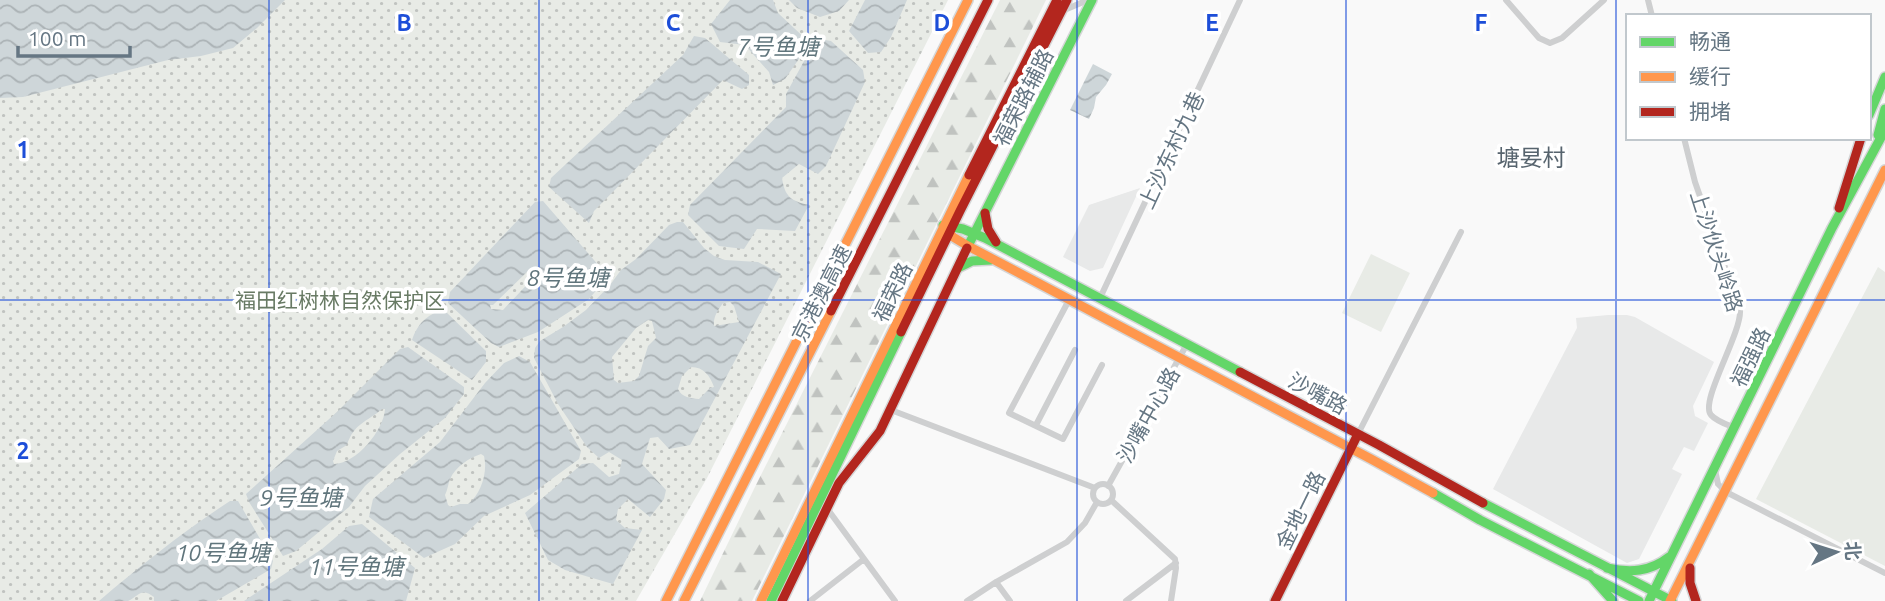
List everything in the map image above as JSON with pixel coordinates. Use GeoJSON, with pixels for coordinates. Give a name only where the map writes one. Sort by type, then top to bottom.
{"type":"FeatureCollection","features":[{"type":"Feature","properties":{"kind":"main road","name":"京港澳高速"},"geometry":{"type":"LineString","coordinates":[[666,601],[968,0]]}},
{"type":"Feature","properties":{"kind":"main road","name":"京港澳高速"},"geometry":{"type":"LineString","coordinates":[[684,601],[988,0]]}},
{"type":"Feature","properties":{"kind":"main road","name":"福荣路"},"geometry":{"type":"LineString","coordinates":[[761,601],[1057,0]]}},
{"type":"Feature","properties":{"kind":"main road","name":"福荣路"},"geometry":{"type":"LineString","coordinates":[[771,601],[823,504],[947,228],[963,206],[1067,0]]}},
{"type":"Feature","properties":{"kind":"main road","name":"福荣路辅路"},"geometry":{"type":"LineString","coordinates":[[823,504],[877,437],[957,270],[972,232],[986,210],[1090,0]]}},
{"type":"Feature","properties":{"kind":"main road"},"geometry":{"type":"LineString","coordinates":[[1871,110],[1885,77]]}},
{"type":"Feature","properties":{"kind":"main road"},"geometry":{"type":"LineString","coordinates":[[1873,154],[1885,109]]}},
{"type":"Feature","properties":{"kind":"main road","name":"福强路"},"geometry":{"type":"LineString","coordinates":[[1651,596],[1832,228],[1885,130]]}},
{"type":"Feature","properties":{"kind":"main road"},"geometry":{"type":"LineString","coordinates":[[1832,228],[1860,140]]}},
{"type":"Feature","properties":{"kind":"main road","name":"福强路"},"geometry":{"type":"LineString","coordinates":[[1671,601],[1885,170]]}},
{"type":"Feature","properties":{"kind":"main road"},"geometry":{"type":"LineString","coordinates":[[963,206],[962,220],[972,232]]}},
{"type":"Feature","properties":{"kind":"main road"},"geometry":{"type":"LineString","coordinates":[[986,210],[988,229],[999,246]]}},
{"type":"Feature","properties":{"kind":"main road","name":"沙嘴路"},"geometry":{"type":"LineString","coordinates":[[947,228],[972,232],[1358,434],[1607,568],[1651,596],[1671,601]]}},
{"type":"Feature","properties":{"kind":"main road","name":"沙嘴路"},"geometry":{"type":"LineString","coordinates":[[947,228],[968,246],[997,262],[1350,448],[1480,520],[1639,601]]}},
{"type":"Feature","properties":{"kind":"main road"},"geometry":{"type":"LineString","coordinates":[[957,270],[973,261],[983,259],[997,262]]}},
{"type":"Feature","properties":{"kind":"main road","name":"金地一路"},"geometry":{"type":"LineString","coordinates":[[1275,601],[1358,434]]}},
{"type":"Feature","properties":{"kind":"main road"},"geometry":{"type":"LineString","coordinates":[[782,601],[823,504]]}},
{"type":"Feature","properties":{"kind":"main road"},"geometry":{"type":"LineString","coordinates":[[1607,568],[1624,572],[1638,571],[1657,565],[1672,555]]}},
{"type":"Feature","properties":{"kind":"main road"},"geometry":{"type":"LineString","coordinates":[[1693,558],[1689,576],[1696,601]]}},
{"type":"Feature","properties":{"kind":"main road"},"geometry":{"type":"LineString","coordinates":[[1588,574],[1613,601]]}},
{"type":"Feature","properties":{"kind":"street"},"geometry":{"type":"LineString","coordinates":[[1061,12],[1090,0]]}},
{"type":"Feature","properties":{"kind":"street","name":"上沙东村九巷"},"geometry":{"type":"LineString","coordinates":[[1100,298],[1240,0]]}},
{"type":"Feature","properties":{"kind":"street"},"geometry":{"type":"LineString","coordinates":[[1506,0],[1536,35],[1549,43],[1562,38],[1604,0]]}},
{"type":"Feature","properties":{"kind":"street","name":"上沙伙头岭路"},"geometry":{"type":"LineString","coordinates":[[1684,140],[1695,182],[1740,310],[1739,324],[1708,405],[1713,417],[1735,428]]}},
{"type":"Feature","properties":{"kind":"street"},"geometry":{"type":"LineString","coordinates":[[1358,434],[1461,232]]}},
{"type":"Feature","properties":{"kind":"street"},"geometry":{"type":"LineString","coordinates":[[1069,299],[1009,412],[1063,439],[1102,365]]}},
{"type":"Feature","properties":{"kind":"street","name":"沙嘴中心路"},"geometry":{"type":"LineString","coordinates":[[1108,486],[1187,344]]}},
{"type":"Feature","properties":{"kind":"street"},"geometry":{"type":"LineString","coordinates":[[1035,425],[1075,350]]}},
{"type":"Feature","properties":{"kind":"street"},"geometry":{"type":"LineString","coordinates":[[891,410],[1095,488]]}},
{"type":"Feature","properties":{"kind":"street"},"geometry":{"type":"LineString","coordinates":[[1715,468],[1718,484],[1726,492],[1885,573]]}},
{"type":"Feature","properties":{"kind":"street"},"geometry":{"type":"LineString","coordinates":[[1099,485],[1108,486],[1113,494],[1111,500],[1103,504],[1097,502],[1093,497],[1095,488],[1099,485]]}},
{"type":"Feature","properties":{"kind":"street"},"geometry":{"type":"LineString","coordinates":[[1111,500],[1171,555],[1176,563],[1171,601]]}},
{"type":"Feature","properties":{"kind":"street"},"geometry":{"type":"LineString","coordinates":[[967,601],[1067,542],[1085,523],[1097,502]]}},
{"type":"Feature","properties":{"kind":"street"},"geometry":{"type":"LineString","coordinates":[[823,504],[895,601]]}},
{"type":"Feature","properties":{"kind":"street"},"geometry":{"type":"LineString","coordinates":[[810,601],[864,559]]}},
{"type":"Feature","properties":{"kind":"street"},"geometry":{"type":"LineString","coordinates":[[1126,601],[1176,563]]}},
{"type":"Feature","properties":{"kind":"street"},"geometry":{"type":"LineString","coordinates":[[996,582],[1010,601]]}},
{"type":"Feature","properties":{"kind":"shaded area"},"geometry":{"type":"Polygon","coordinates":[[[1140,188],[1103,268],[1090,271],[1063,257],[1089,205],[1140,188]]]}},
{"type":"Feature","properties":{"kind":"shaded area"},"geometry":{"type":"Polygon","coordinates":[[[1608,315],[1635,317],[1714,362],[1693,406],[1695,416],[1708,423],[1694,451],[1684,447],[1672,469],[1682,474],[1639,559],[1627,563],[1493,489],[1577,328],[1576,318],[1608,315]]]}},
{"type":"Feature","properties":{"kind":"green space","name":"福田红树林自然保护区"},"geometry":{"type":"Polygon","coordinates":[[[0,0],[948,0],[707,478],[636,601],[0,601],[0,0]]]}},
{"type":"Feature","properties":{"kind":"green space"},"geometry":{"type":"Polygon","coordinates":[[[1000,0],[1046,0],[752,601],[700,601],[754,489],[1000,0]]]}},
{"type":"Feature","properties":{"kind":"green space"},"geometry":{"type":"Polygon","coordinates":[[[1371,254],[1410,273],[1381,332],[1342,313],[1371,254]]]}},
{"type":"Feature","properties":{"kind":"green space"},"geometry":{"type":"Polygon","coordinates":[[[1878,267],[1885,272],[1885,566],[1756,499],[1878,267]]]}},
{"type":"Feature","properties":{"kind":"water"},"geometry":{"type":"Polygon","coordinates":[[[0,0],[285,0],[233,48],[168,60],[23,97],[0,98],[0,0]]]}},
{"type":"Feature","properties":{"kind":"water","name":"7号鱼塘"},"geometry":{"type":"Polygon","coordinates":[[[730,0],[773,0],[778,13],[810,43],[785,79],[773,85],[769,72],[745,45],[720,42],[711,24],[730,0]]]}},
{"type":"Feature","properties":{"kind":"water","name":"7号鱼塘"},"geometry":{"type":"Polygon","coordinates":[[[789,0],[849,0],[839,11],[820,17],[797,8],[789,0]]]}},
{"type":"Feature","properties":{"kind":"water"},"geometry":{"type":"Polygon","coordinates":[[[865,0],[907,0],[891,37],[881,52],[868,53],[849,31],[865,0]]]}},
{"type":"Feature","properties":{"kind":"water"},"geometry":{"type":"Polygon","coordinates":[[[694,36],[705,38],[749,75],[749,85],[742,89],[723,80],[594,211],[589,223],[549,187],[551,178],[683,55],[694,36]]]}},
{"type":"Feature","properties":{"kind":"water"},"geometry":{"type":"Polygon","coordinates":[[[819,39],[831,41],[863,70],[865,82],[826,166],[818,174],[799,164],[782,178],[790,197],[809,205],[795,231],[757,229],[744,249],[719,246],[688,215],[690,205],[786,107],[786,94],[819,39]]]}},
{"type":"Feature","properties":{"kind":"water"},"geometry":{"type":"Polygon","coordinates":[[[1093,64],[1112,74],[1096,97],[1089,119],[1070,110],[1093,64]]]}},
{"type":"Feature","properties":{"kind":"water","name":"8号鱼塘"},"geometry":{"type":"Polygon","coordinates":[[[543,201],[600,267],[605,280],[589,299],[538,332],[499,347],[491,343],[448,303],[450,292],[535,202],[543,201]],[[531,268],[490,305],[491,309],[503,310],[537,274],[537,269],[531,268]]]}},
{"type":"Feature","properties":{"kind":"water"},"geometry":{"type":"Polygon","coordinates":[[[683,222],[714,256],[725,260],[758,262],[781,274],[690,445],[669,449],[658,437],[650,438],[642,464],[666,490],[664,499],[650,517],[628,499],[618,509],[616,520],[625,528],[642,530],[613,584],[565,570],[548,560],[525,513],[582,464],[593,463],[609,477],[619,474],[622,460],[609,452],[599,458],[587,447],[558,404],[534,358],[535,348],[540,341],[586,310],[621,270],[636,259],[669,225],[683,222]],[[730,302],[723,303],[719,308],[714,326],[739,322],[730,302]],[[648,320],[636,328],[612,357],[614,380],[618,383],[634,381],[639,376],[648,346],[656,338],[652,321],[648,320]],[[691,367],[682,376],[678,389],[687,397],[699,399],[714,387],[703,370],[691,367]]]}},
{"type":"Feature","properties":{"kind":"water"},"geometry":{"type":"Polygon","coordinates":[[[443,309],[486,351],[486,362],[472,380],[412,340],[423,321],[443,309]]]}},
{"type":"Feature","properties":{"kind":"water","name":"9号鱼塘"},"geometry":{"type":"Polygon","coordinates":[[[408,347],[464,387],[464,394],[445,418],[365,486],[349,507],[296,551],[283,556],[246,494],[338,411],[400,349],[408,347]],[[385,409],[357,427],[347,445],[337,451],[334,464],[360,452],[380,426],[385,409]]]}},
{"type":"Feature","properties":{"kind":"water"},"geometry":{"type":"Polygon","coordinates":[[[519,356],[530,362],[581,451],[579,459],[530,495],[484,516],[455,544],[424,558],[369,517],[373,499],[440,442],[485,383],[504,363],[519,356]],[[481,454],[467,460],[453,474],[445,495],[448,505],[451,507],[468,504],[477,495],[484,476],[484,456],[481,454]]]}},
{"type":"Feature","properties":{"kind":"water","name":"10号鱼塘"},"geometry":{"type":"Polygon","coordinates":[[[230,501],[238,501],[273,561],[271,569],[216,601],[154,601],[150,594],[140,593],[128,601],[99,601],[163,549],[230,501]]]}},
{"type":"Feature","properties":{"kind":"water","name":"11号鱼塘"},"geometry":{"type":"Polygon","coordinates":[[[362,524],[415,568],[406,601],[244,601],[322,549],[349,526],[362,524]]]}},
{"type":"Feature","properties":{"kind":"traffic: fast"},"geometry":{"type":"LineString","coordinates":[[967,248],[1092,0]]}},
{"type":"Feature","properties":{"kind":"traffic: fast"},"geometry":{"type":"LineString","coordinates":[[1871,110],[1885,77]]}},
{"type":"Feature","properties":{"kind":"traffic: fast"},"geometry":{"type":"LineString","coordinates":[[1878,135],[1885,109]]}},
{"type":"Feature","properties":{"kind":"traffic: fast"},"geometry":{"type":"LineString","coordinates":[[1649,601],[1832,228],[1885,130]]}},
{"type":"Feature","properties":{"kind":"traffic: fast"},"geometry":{"type":"LineString","coordinates":[[943,225],[985,238],[1240,372]]}},
{"type":"Feature","properties":{"kind":"traffic: fast"},"geometry":{"type":"LineString","coordinates":[[958,268],[972,261],[991,260]]}},
{"type":"Feature","properties":{"kind":"traffic: fast"},"geometry":{"type":"LineString","coordinates":[[771,601],[901,332]]}},
{"type":"Feature","properties":{"kind":"traffic: fast"},"geometry":{"type":"LineString","coordinates":[[1433,493],[1639,601]]}},
{"type":"Feature","properties":{"kind":"traffic: fast"},"geometry":{"type":"LineString","coordinates":[[1483,503],[1672,601]]}},
{"type":"Feature","properties":{"kind":"traffic: fast"},"geometry":{"type":"LineString","coordinates":[[1607,568],[1639,570],[1655,566],[1669,557]]}},
{"type":"Feature","properties":{"kind":"traffic: fast"},"geometry":{"type":"LineString","coordinates":[[1589,574],[1613,601]]}},
{"type":"Feature","properties":{"kind":"traffic: slow"},"geometry":{"type":"LineString","coordinates":[[666,601],[968,0]]}},
{"type":"Feature","properties":{"kind":"traffic: slow"},"geometry":{"type":"LineString","coordinates":[[1670,601],[1885,170]]}},
{"type":"Feature","properties":{"kind":"traffic: slow"},"geometry":{"type":"LineString","coordinates":[[761,601],[969,175]]}},
{"type":"Feature","properties":{"kind":"traffic: slow"},"geometry":{"type":"LineString","coordinates":[[943,227],[968,246],[1433,493]]}},
{"type":"Feature","properties":{"kind":"traffic: slow"},"geometry":{"type":"LineString","coordinates":[[684,601],[831,311]]}},
{"type":"Feature","properties":{"kind":"traffic: jam"},"geometry":{"type":"LineString","coordinates":[[831,311],[988,0]]}},
{"type":"Feature","properties":{"kind":"traffic: jam"},"geometry":{"type":"LineString","coordinates":[[969,175],[1057,0]]}},
{"type":"Feature","properties":{"kind":"traffic: jam"},"geometry":{"type":"LineString","coordinates":[[901,332],[1067,0]]}},
{"type":"Feature","properties":{"kind":"traffic: jam"},"geometry":{"type":"LineString","coordinates":[[1839,208],[1860,140]]}},
{"type":"Feature","properties":{"kind":"traffic: jam"},"geometry":{"type":"LineString","coordinates":[[985,213],[988,229],[996,242]]}},
{"type":"Feature","properties":{"kind":"traffic: jam"},"geometry":{"type":"LineString","coordinates":[[782,601],[839,483],[880,431],[967,248]]}},
{"type":"Feature","properties":{"kind":"traffic: jam"},"geometry":{"type":"LineString","coordinates":[[1240,372],[1483,503]]}},
{"type":"Feature","properties":{"kind":"traffic: jam"},"geometry":{"type":"LineString","coordinates":[[1275,601],[1358,434]]}},
{"type":"Feature","properties":{"kind":"traffic: jam"},"geometry":{"type":"LineString","coordinates":[[1690,568],[1690,583],[1696,601]]}},
{"type":"Feature","properties":{"kind":"district","name":"塘妟村"},"geometry":{"type":"Point","coordinates":[1531,157]}}]}
